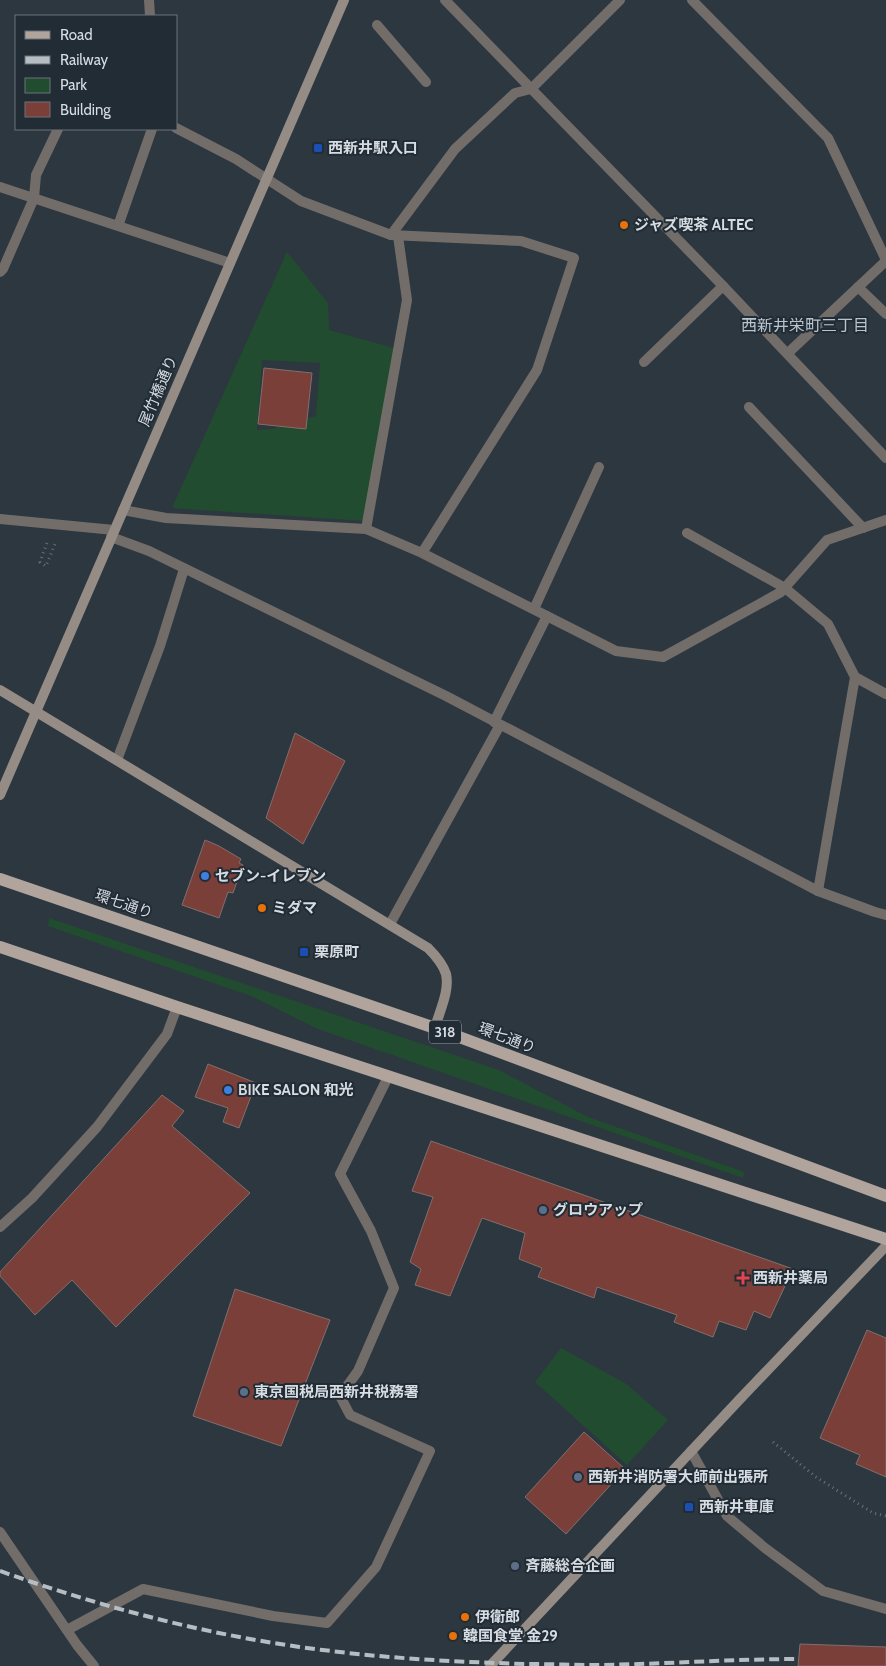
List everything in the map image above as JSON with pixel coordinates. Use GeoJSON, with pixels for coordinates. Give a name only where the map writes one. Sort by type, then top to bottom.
{"type":"FeatureCollection","features":[{"type":"Feature","properties":{"kind":"main road","name":"環七通り"},"geometry":{"type":"LineString","coordinates":[[0,878],[435,1028],[886,1196]]}},
{"type":"Feature","properties":{"kind":"main road"},"geometry":{"type":"LineString","coordinates":[[0,948],[176,1008],[886,1239]]}},
{"type":"Feature","properties":{"kind":"street"},"geometry":{"type":"LineString","coordinates":[[149,0],[150,15]]}},
{"type":"Feature","properties":{"kind":"street","name":"尾竹橋通り"},"geometry":{"type":"LineString","coordinates":[[0,795],[344,0]]}},
{"type":"Feature","properties":{"kind":"street"},"geometry":{"type":"LineString","coordinates":[[444,0],[788,353],[886,458]]}},
{"type":"Feature","properties":{"kind":"street"},"geometry":{"type":"LineString","coordinates":[[366,529],[407,300],[394,235],[455,149],[515,93],[531,89],[620,0]]}},
{"type":"Feature","properties":{"kind":"street"},"geometry":{"type":"LineString","coordinates":[[692,0],[828,138],[886,261],[788,353]]}},
{"type":"Feature","properties":{"kind":"street"},"geometry":{"type":"LineString","coordinates":[[377,25],[426,82]]}},
{"type":"Feature","properties":{"kind":"street"},"geometry":{"type":"LineString","coordinates":[[178,129],[236,159],[301,201],[394,235],[521,241],[574,258],[537,370],[422,553]]}},
{"type":"Feature","properties":{"kind":"street"},"geometry":{"type":"LineString","coordinates":[[0,272],[34,198],[36,175],[58,130]]}},
{"type":"Feature","properties":{"kind":"street"},"geometry":{"type":"LineString","coordinates":[[118,226],[152,130]]}},
{"type":"Feature","properties":{"kind":"street"},"geometry":{"type":"LineString","coordinates":[[0,187],[230,263]]}},
{"type":"Feature","properties":{"kind":"street"},"geometry":{"type":"LineString","coordinates":[[644,362],[723,286]]}},
{"type":"Feature","properties":{"kind":"street"},"geometry":{"type":"LineString","coordinates":[[858,287],[886,314]]}},
{"type":"Feature","properties":{"kind":"street"},"geometry":{"type":"LineString","coordinates":[[749,407],[863,528]]}},
{"type":"Feature","properties":{"kind":"street"},"geometry":{"type":"LineString","coordinates":[[534,610],[599,467]]}},
{"type":"Feature","properties":{"kind":"street"},"geometry":{"type":"LineString","coordinates":[[123,510],[166,518],[366,529],[422,553],[616,651],[663,658],[781,592],[827,540],[886,520]]}},
{"type":"Feature","properties":{"kind":"street"},"geometry":{"type":"LineString","coordinates":[[0,519],[113,533],[446,696],[818,891],[875,912],[886,914]]}},
{"type":"Feature","properties":{"kind":"street"},"geometry":{"type":"LineString","coordinates":[[687,533],[785,588],[828,624],[855,677],[886,694]]}},
{"type":"Feature","properties":{"kind":"street"},"geometry":{"type":"LineString","coordinates":[[117,760],[160,646],[184,569]]}},
{"type":"Feature","properties":{"kind":"street"},"geometry":{"type":"LineString","coordinates":[[390,924],[497,723],[547,616]]}},
{"type":"Feature","properties":{"kind":"street"},"geometry":{"type":"LineString","coordinates":[[818,891],[855,677]]}},
{"type":"Feature","properties":{"kind":"street"},"geometry":{"type":"LineString","coordinates":[[0,690],[428,948],[438,959],[446,973],[446,986],[435,1028]]}},
{"type":"Feature","properties":{"kind":"street"},"geometry":{"type":"LineString","coordinates":[[0,1227],[32,1198],[97,1127],[167,1034],[176,1008]]}},
{"type":"Feature","properties":{"kind":"street"},"geometry":{"type":"LineString","coordinates":[[67,1630],[143,1589],[273,1616],[327,1623],[376,1566],[430,1451],[350,1415],[340,1396],[358,1371],[394,1288],[371,1231],[340,1174],[388,1076]]}},
{"type":"Feature","properties":{"kind":"street"},"geometry":{"type":"LineString","coordinates":[[490,1666],[886,1246]]}},
{"type":"Feature","properties":{"kind":"street"},"geometry":{"type":"LineString","coordinates":[[691,1451],[726,1516],[765,1548],[823,1591],[886,1609]]}},
{"type":"Feature","properties":{"kind":"street"},"geometry":{"type":"LineString","coordinates":[[0,1532],[94,1666]]}},
{"type":"Feature","properties":{"kind":"path"},"geometry":{"type":"LineString","coordinates":[[49,538],[40,562],[46,566],[55,542]]}},
{"type":"Feature","properties":{"kind":"path"},"geometry":{"type":"LineString","coordinates":[[773,1442],[824,1482],[873,1514],[886,1516]]}},
{"type":"Feature","properties":{"kind":"green space"},"geometry":{"type":"Polygon","coordinates":[[[287,252],[328,303],[329,330],[401,350],[365,521],[172,508],[287,252]],[[262,360],[257,430],[271,429],[316,416],[320,363],[262,360]]]}},
{"type":"Feature","properties":{"kind":"green space"},"geometry":{"type":"Polygon","coordinates":[[[49,918],[499,1070],[588,1117],[744,1172],[743,1178],[318,1029],[251,996],[48,926],[49,918]]]}},
{"type":"Feature","properties":{"kind":"green space"},"geometry":{"type":"Polygon","coordinates":[[[561,1348],[625,1383],[668,1420],[627,1465],[535,1382],[561,1348]]]}},
{"type":"Feature","properties":{"kind":"building"},"geometry":{"type":"Polygon","coordinates":[[[264,368],[312,373],[306,429],[258,424],[264,368]]]}},
{"type":"Feature","properties":{"kind":"building"},"geometry":{"type":"Polygon","coordinates":[[[295,733],[345,761],[303,844],[266,818],[295,733]]]}},
{"type":"Feature","properties":{"kind":"building"},"geometry":{"type":"Polygon","coordinates":[[[205,840],[241,859],[239,863],[243,865],[233,893],[228,892],[219,918],[182,905],[205,840]]]}},
{"type":"Feature","properties":{"kind":"building"},"geometry":{"type":"Polygon","coordinates":[[[208,1064],[256,1083],[239,1128],[223,1122],[228,1108],[195,1097],[208,1064]]]}},
{"type":"Feature","properties":{"kind":"building"},"geometry":{"type":"Polygon","coordinates":[[[162,1095],[184,1111],[172,1126],[250,1193],[116,1327],[72,1280],[35,1315],[0,1276],[0,1272],[162,1095]]]}},
{"type":"Feature","properties":{"kind":"building"},"geometry":{"type":"Polygon","coordinates":[[[431,1141],[793,1269],[770,1318],[754,1311],[746,1330],[719,1321],[713,1337],[674,1322],[677,1315],[597,1287],[594,1298],[538,1277],[542,1268],[519,1259],[525,1233],[482,1218],[450,1296],[415,1285],[421,1269],[410,1262],[433,1197],[412,1191],[431,1141]]]}},
{"type":"Feature","properties":{"kind":"building"},"geometry":{"type":"Polygon","coordinates":[[[235,1289],[330,1320],[281,1446],[193,1416],[235,1289]]]}},
{"type":"Feature","properties":{"kind":"building"},"geometry":{"type":"Polygon","coordinates":[[[867,1330],[886,1338],[886,1477],[856,1464],[860,1455],[820,1438],[867,1330]]]}},
{"type":"Feature","properties":{"kind":"building"},"geometry":{"type":"Polygon","coordinates":[[[584,1432],[625,1469],[566,1534],[525,1497],[584,1432]]]}},
{"type":"Feature","properties":{"kind":"building"},"geometry":{"type":"Polygon","coordinates":[[[800,1644],[886,1647],[886,1666],[798,1666],[800,1644]]]}},
{"type":"Feature","properties":{"kind":"railway"},"geometry":{"type":"LineString","coordinates":[[0,1571],[122,1610],[205,1630],[289,1645],[355,1654],[453,1661],[590,1665],[798,1659]]}},
{"type":"Feature","properties":{"kind":"place","name":"西新井駅入口"},"geometry":{"type":"Point","coordinates":[318,148]}},
{"type":"Feature","properties":{"kind":"place","name":"ジャズ喫茶 ALTEC"},"geometry":{"type":"Point","coordinates":[624,225]}},
{"type":"Feature","properties":{"kind":"place","name":"セブン-イレブン"},"geometry":{"type":"Point","coordinates":[205,876]}},
{"type":"Feature","properties":{"kind":"place","name":"ミダマ"},"geometry":{"type":"Point","coordinates":[262,908]}},
{"type":"Feature","properties":{"kind":"place","name":"栗原町"},"geometry":{"type":"Point","coordinates":[304,952]}},
{"type":"Feature","properties":{"kind":"place","name":"BIKE SALON 和光"},"geometry":{"type":"Point","coordinates":[228,1090]}},
{"type":"Feature","properties":{"kind":"place","name":"グロウアップ"},"geometry":{"type":"Point","coordinates":[543,1210]}},
{"type":"Feature","properties":{"kind":"place","name":"西新井薬局"},"geometry":{"type":"Point","coordinates":[743,1278]}},
{"type":"Feature","properties":{"kind":"place","name":"東京国税局西新井税務署"},"geometry":{"type":"Point","coordinates":[244,1392]}},
{"type":"Feature","properties":{"kind":"place","name":"西新井消防署大師前出張所"},"geometry":{"type":"Point","coordinates":[578,1477]}},
{"type":"Feature","properties":{"kind":"place","name":"西新井車庫"},"geometry":{"type":"Point","coordinates":[689,1507]}},
{"type":"Feature","properties":{"kind":"place","name":"斉藤総合企画"},"geometry":{"type":"Point","coordinates":[515,1566]}},
{"type":"Feature","properties":{"kind":"place","name":"伊衛郎"},"geometry":{"type":"Point","coordinates":[465,1617]}},
{"type":"Feature","properties":{"kind":"place","name":"韓国食堂 金29"},"geometry":{"type":"Point","coordinates":[453,1636]}},
{"type":"Feature","properties":{"kind":"district","name":"西新井栄町三丁目"},"geometry":{"type":"Point","coordinates":[805,325]}}]}
